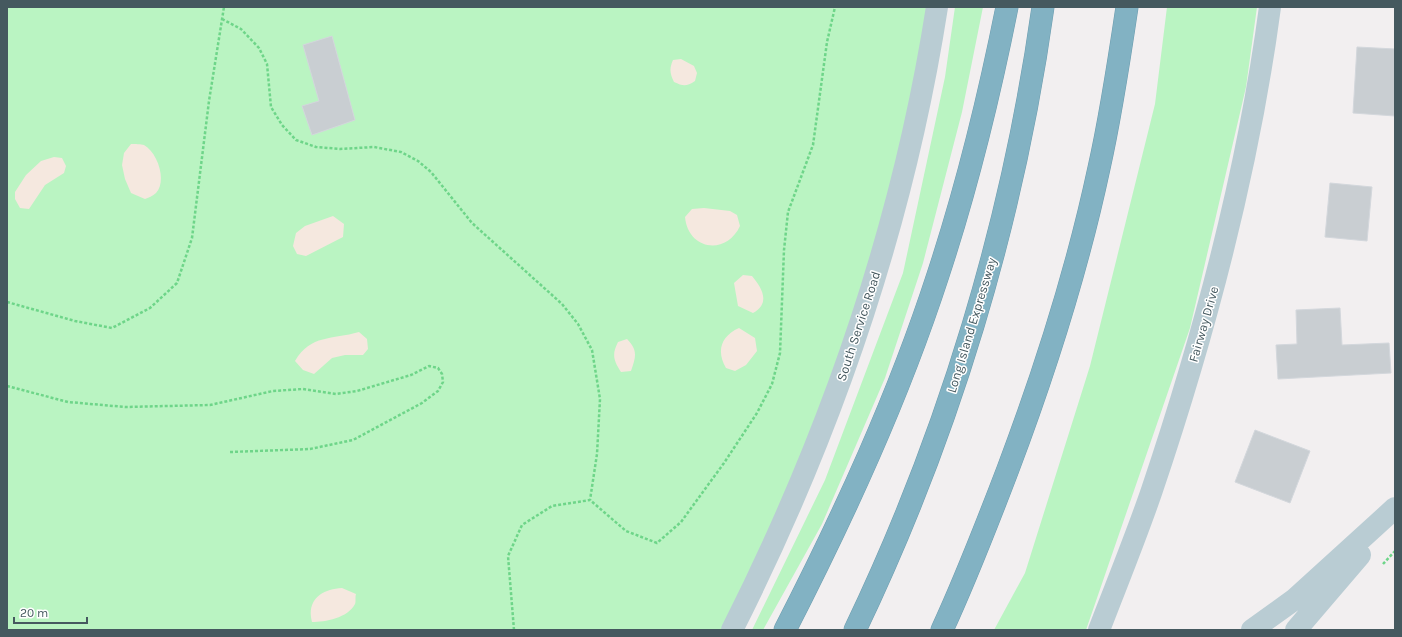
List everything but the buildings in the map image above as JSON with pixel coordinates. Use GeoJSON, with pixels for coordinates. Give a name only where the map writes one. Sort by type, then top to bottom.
{"type":"FeatureCollection","features":[{"type":"Feature","properties":{"kind":"highway"},"geometry":{"type":"LineString","coordinates":[[785,630],[858,480],[900,379],[938,276],[984,115],[1007,7]]}},
{"type":"Feature","properties":{"kind":"highway","name":"Long Island Expressway"},"geometry":{"type":"LineString","coordinates":[[855,630],[908,510],[939,428],[968,342],[992,259],[1033,82],[1043,7]]}},
{"type":"Feature","properties":{"kind":"highway"},"geometry":{"type":"LineString","coordinates":[[942,630],[960,591],[996,501],[1053,342],[1078,256],[1099,169],[1116,82],[1127,7]]}},
{"type":"Feature","properties":{"kind":"main road","name":"South Service Road"},"geometry":{"type":"LineString","coordinates":[[732,630],[761,572],[798,489],[832,405],[861,324],[887,238],[909,153],[928,65],[937,7]]}},
{"type":"Feature","properties":{"kind":"main road","name":"Fairway Drive"},"geometry":{"type":"LineString","coordinates":[[1100,630],[1151,492],[1205,321],[1246,148],[1263,58],[1270,7]]}},
{"type":"Feature","properties":{"kind":"main road"},"geometry":{"type":"LineString","coordinates":[[1252,630],[1295,599],[1395,508]]}},
{"type":"Feature","properties":{"kind":"main road"},"geometry":{"type":"LineString","coordinates":[[1296,630],[1395,513]]}},
{"type":"Feature","properties":{"kind":"main road"},"geometry":{"type":"LineString","coordinates":[[1107,609],[1116,630]]}},
{"type":"Feature","properties":{"kind":"path"},"geometry":{"type":"LineString","coordinates":[[7,302],[75,321],[112,328],[150,308],[177,283],[192,238],[209,101],[224,7]]}},
{"type":"Feature","properties":{"kind":"path"},"geometry":{"type":"LineString","coordinates":[[514,630],[508,556],[522,525],[552,506],[590,500],[626,531],[657,543],[681,522],[711,481],[757,413],[772,384],[780,353],[784,250],[788,212],[813,145],[827,42],[835,7]]}},
{"type":"Feature","properties":{"kind":"path"},"geometry":{"type":"LineString","coordinates":[[222,19],[241,29],[259,48],[268,64],[271,107],[282,125],[296,140],[316,147],[340,149],[374,147],[401,152],[418,161],[431,172],[472,223],[562,304],[578,324],[592,350],[600,399],[597,454],[590,500]]}},
{"type":"Feature","properties":{"kind":"path"},"geometry":{"type":"LineString","coordinates":[[7,386],[68,402],[125,407],[210,405],[273,391],[303,389],[336,394],[356,391],[411,375],[429,366],[438,368],[442,374],[443,382],[438,391],[422,403],[353,440],[310,449],[230,452]]}},
{"type":"Feature","properties":{"kind":"green space"},"geometry":{"type":"Polygon","coordinates":[[[7,7],[931,7],[895,187],[820,422],[724,630],[7,630],[7,7]]]}},
{"type":"Feature","properties":{"kind":"green space"},"geometry":{"type":"Polygon","coordinates":[[[955,7],[983,7],[962,112],[923,263],[885,378],[822,524],[763,630],[752,630],[825,480],[903,273],[945,77],[955,7]]]}},
{"type":"Feature","properties":{"kind":"green space"},"geometry":{"type":"Polygon","coordinates":[[[1167,7],[1257,7],[1246,87],[1190,328],[1086,630],[994,630],[1025,573],[1090,366],[1155,104],[1167,7]]]}},
{"type":"Feature","properties":{"kind":"sand"},"geometry":{"type":"Polygon","coordinates":[[[681,59],[694,66],[697,73],[695,81],[687,85],[674,82],[671,74],[673,60],[681,59]]]}},
{"type":"Feature","properties":{"kind":"sand"},"geometry":{"type":"Polygon","coordinates":[[[131,144],[144,145],[149,149],[157,161],[161,175],[161,182],[156,193],[145,199],[131,193],[125,179],[122,165],[124,153],[131,144]]]}},
{"type":"Feature","properties":{"kind":"sand"},"geometry":{"type":"Polygon","coordinates":[[[54,157],[62,158],[66,166],[64,173],[45,185],[29,209],[20,208],[15,199],[15,192],[26,175],[41,161],[54,157]]]}},
{"type":"Feature","properties":{"kind":"sand"},"geometry":{"type":"Polygon","coordinates":[[[704,208],[730,211],[737,215],[740,226],[734,236],[726,242],[717,245],[708,245],[693,237],[688,228],[685,217],[692,209],[704,208]]]}},
{"type":"Feature","properties":{"kind":"sand"},"geometry":{"type":"Polygon","coordinates":[[[333,216],[344,224],[343,237],[306,256],[297,254],[293,246],[296,233],[305,226],[333,216]]]}},
{"type":"Feature","properties":{"kind":"sand"},"geometry":{"type":"Polygon","coordinates":[[[743,275],[752,276],[759,285],[763,295],[762,305],[753,313],[738,306],[734,283],[743,275]]]}},
{"type":"Feature","properties":{"kind":"sand"},"geometry":{"type":"Polygon","coordinates":[[[739,328],[755,338],[757,351],[746,365],[735,371],[726,368],[721,356],[721,350],[724,340],[728,335],[739,328]]]}},
{"type":"Feature","properties":{"kind":"sand"},"geometry":{"type":"Polygon","coordinates":[[[359,332],[367,339],[368,349],[363,355],[345,355],[332,358],[314,374],[303,370],[295,361],[301,352],[315,342],[359,332]]]}},
{"type":"Feature","properties":{"kind":"sand"},"geometry":{"type":"Polygon","coordinates":[[[627,339],[633,347],[635,358],[631,371],[621,372],[616,364],[614,354],[618,342],[627,339]]]}},
{"type":"Feature","properties":{"kind":"sand"},"geometry":{"type":"Polygon","coordinates":[[[342,588],[356,594],[355,603],[352,609],[336,618],[312,622],[311,608],[317,597],[322,593],[342,588]]]}}]}
